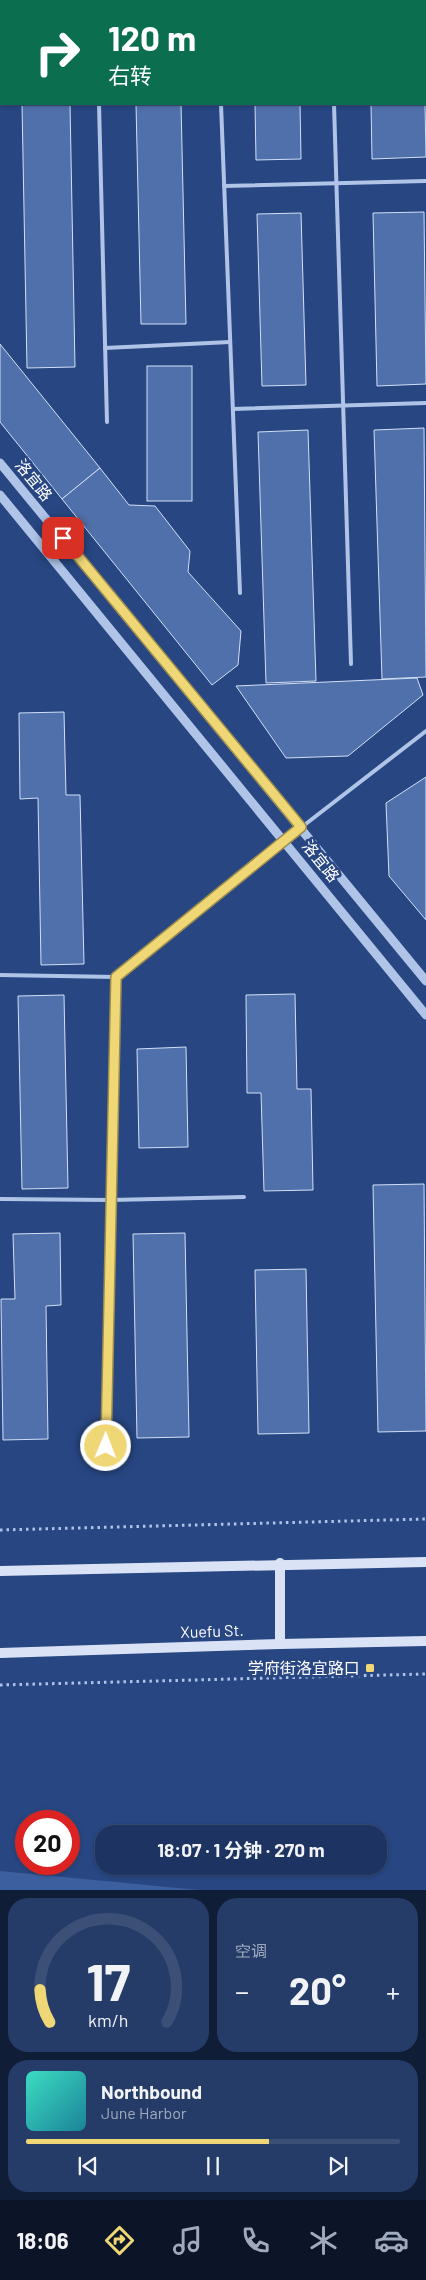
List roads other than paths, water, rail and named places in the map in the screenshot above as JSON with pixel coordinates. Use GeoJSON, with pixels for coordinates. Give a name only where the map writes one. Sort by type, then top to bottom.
{"type":"FeatureCollection","features":[{"type":"Feature","properties":{"kind":"main road"},"geometry":{"type":"LineString","coordinates":[[0,1571],[426,1562]]}},
{"type":"Feature","properties":{"kind":"main road"},"geometry":{"type":"LineString","coordinates":[[280,1564],[280,1644]]}},
{"type":"Feature","properties":{"kind":"main road","name":"Xuefu St."},"geometry":{"type":"LineString","coordinates":[[0,1653],[280,1644],[426,1642]]}},
{"type":"Feature","properties":{"kind":"street","name":"洛宜路"},"geometry":{"type":"LineString","coordinates":[[0,462],[426,981]]}},
{"type":"Feature","properties":{"kind":"street","name":"洛宜路"},"geometry":{"type":"LineString","coordinates":[[0,495],[426,1015]]}},
{"type":"Feature","properties":{"kind":"lane"},"geometry":{"type":"LineString","coordinates":[[99,105],[107,422]]}},
{"type":"Feature","properties":{"kind":"lane"},"geometry":{"type":"LineString","coordinates":[[221,105],[240,594]]}},
{"type":"Feature","properties":{"kind":"lane"},"geometry":{"type":"LineString","coordinates":[[334,105],[351,664]]}},
{"type":"Feature","properties":{"kind":"lane"},"geometry":{"type":"LineString","coordinates":[[224,186],[426,181]]}},
{"type":"Feature","properties":{"kind":"lane"},"geometry":{"type":"LineString","coordinates":[[105,348],[230,342]]}},
{"type":"Feature","properties":{"kind":"lane"},"geometry":{"type":"LineString","coordinates":[[233,410],[426,403]]}},
{"type":"Feature","properties":{"kind":"lane"},"geometry":{"type":"LineString","coordinates":[[0,975],[116,977],[284,840],[426,731]]}},
{"type":"Feature","properties":{"kind":"lane"},"geometry":{"type":"LineString","coordinates":[[106,1446],[116,977]]}},
{"type":"Feature","properties":{"kind":"lane"},"geometry":{"type":"LineString","coordinates":[[0,1199],[111,1200],[244,1197]]}},
{"type":"Feature","properties":{"kind":"place","name":"学府街洛宜路口"},"geometry":{"type":"Point","coordinates":[370,1668]}}]}
